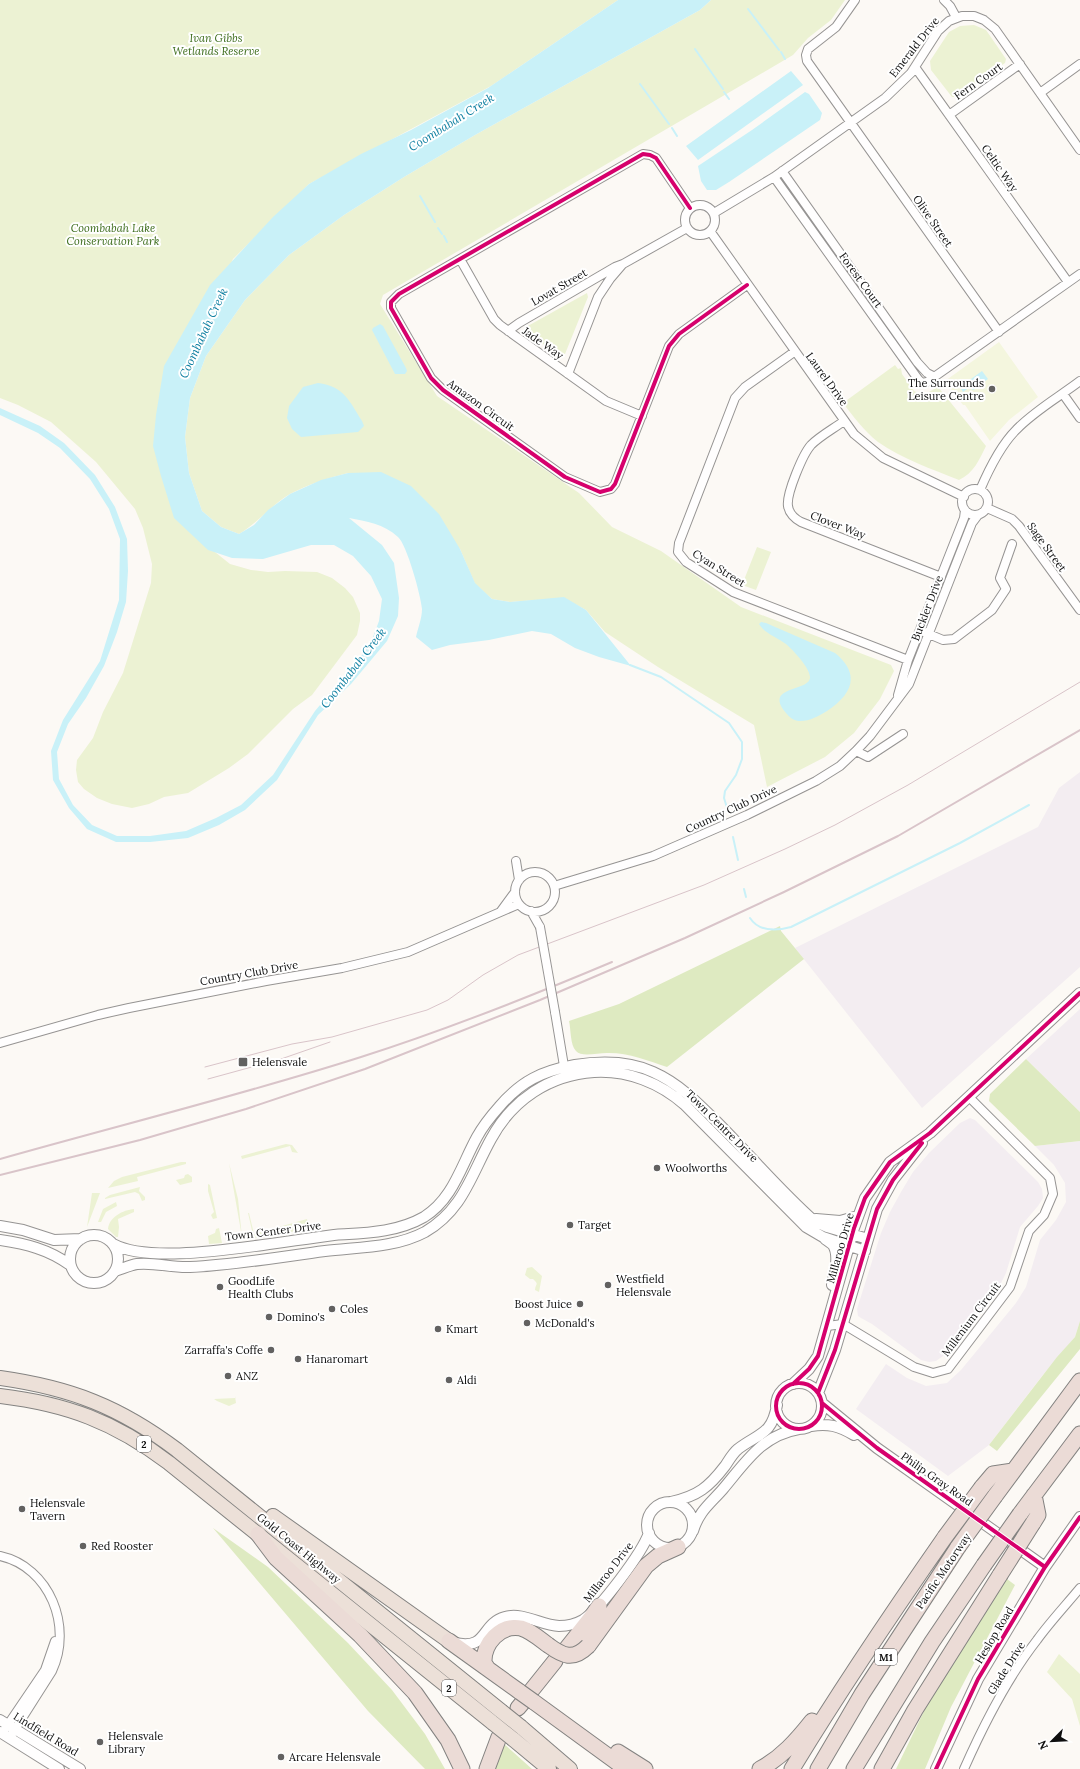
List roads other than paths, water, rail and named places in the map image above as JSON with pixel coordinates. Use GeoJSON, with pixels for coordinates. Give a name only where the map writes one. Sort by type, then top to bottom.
{"type":"FeatureCollection","features":[{"type":"Feature","properties":{"kind":"highway","name":"Gold Coast Highway"},"geometry":{"type":"LineString","coordinates":[[0,1378],[46,1386],[69,1392],[90,1399],[126,1415],[177,1450],[253,1511],[520,1707],[570,1769]]}},
{"type":"Feature","properties":{"kind":"highway","name":"Pacific Motorway"},"geometry":{"type":"LineString","coordinates":[[818,1769],[862,1694],[958,1546],[1080,1382]]}},
{"type":"Feature","properties":{"kind":"highway","name":"Gold Coast Highway"},"geometry":{"type":"LineString","coordinates":[[0,1396],[75,1411],[107,1424],[134,1438],[169,1463],[493,1723],[506,1738],[549,1769]]}},
{"type":"Feature","properties":{"kind":"highway"},"geometry":{"type":"LineString","coordinates":[[854,1769],[932,1642],[984,1564],[1080,1434]]}},
{"type":"Feature","properties":{"kind":"highway"},"geometry":{"type":"LineString","coordinates":[[792,1769],[827,1712],[900,1600],[982,1487],[993,1474],[1013,1471]]}},
{"type":"Feature","properties":{"kind":"highway"},"geometry":{"type":"LineString","coordinates":[[882,1769],[915,1710],[1038,1515],[1034,1495]]}},
{"type":"Feature","properties":{"kind":"highway"},"geometry":{"type":"LineString","coordinates":[[253,1511],[272,1515],[488,1669]]}},
{"type":"Feature","properties":{"kind":"highway"},"geometry":{"type":"LineString","coordinates":[[258,1534],[276,1558],[355,1630],[415,1693],[448,1740],[462,1769]]}},
{"type":"Feature","properties":{"kind":"highway"},"geometry":{"type":"LineString","coordinates":[[626,1769],[580,1735],[520,1707],[484,1663],[486,1648],[492,1640],[504,1630],[513,1628],[526,1630],[560,1653],[569,1656],[578,1654],[588,1646],[646,1566],[658,1556],[678,1547]]}},
{"type":"Feature","properties":{"kind":"highway"},"geometry":{"type":"LineString","coordinates":[[567,1648],[599,1606]]}},
{"type":"Feature","properties":{"kind":"highway"},"geometry":{"type":"LineString","coordinates":[[520,1707],[555,1661]]}},
{"type":"Feature","properties":{"kind":"highway"},"geometry":{"type":"LineString","coordinates":[[760,1769],[775,1760],[788,1749],[814,1718],[827,1712]]}},
{"type":"Feature","properties":{"kind":"highway"},"geometry":{"type":"LineString","coordinates":[[580,1735],[592,1736],[645,1769]]}},
{"type":"Feature","properties":{"kind":"highway"},"geometry":{"type":"LineString","coordinates":[[487,1769],[506,1738]]}},
{"type":"Feature","properties":{"kind":"street","name":"Olive Street"},"geometry":{"type":"LineString","coordinates":[[855,0],[836,27],[811,46],[806,55],[810,66],[999,332]]}},
{"type":"Feature","properties":{"kind":"street"},"geometry":{"type":"LineString","coordinates":[[944,0],[950,6],[956,17]]}},
{"type":"Feature","properties":{"kind":"street","name":"Emerald Drive"},"geometry":{"type":"LineString","coordinates":[[714,213],[774,177],[895,90],[915,67],[940,29],[956,17],[974,16],[988,22],[995,29],[1080,150]]}},
{"type":"Feature","properties":{"kind":"street","name":"Fern Court"},"geometry":{"type":"LineString","coordinates":[[949,115],[1020,64]]}},
{"type":"Feature","properties":{"kind":"street"},"geometry":{"type":"LineString","coordinates":[[1040,93],[1080,64]]}},
{"type":"Feature","properties":{"kind":"street","name":"Celtic Way"},"geometry":{"type":"LineString","coordinates":[[915,67],[1068,282]]}},
{"type":"Feature","properties":{"kind":"street","name":"Amazon Circuit"},"geometry":{"type":"LineString","coordinates":[[690,208],[656,158],[643,154],[399,294],[391,302],[393,314],[431,378],[443,390],[565,477],[600,492],[611,489],[615,484],[666,351],[674,339],[747,285]]}},
{"type":"Feature","properties":{"kind":"street","name":"Forest Court"},"geometry":{"type":"LineString","coordinates":[[782,171],[917,362],[926,373],[934,377]]}},
{"type":"Feature","properties":{"kind":"street","name":"Forest Court"},"geometry":{"type":"LineString","coordinates":[[774,177],[922,383],[927,382],[1080,274]]}},
{"type":"Feature","properties":{"kind":"street"},"geometry":{"type":"LineString","coordinates":[[701,204],[706,206],[714,213],[714,225],[710,231],[701,235],[691,232],[687,228],[685,218],[690,208],[701,204]]}},
{"type":"Feature","properties":{"kind":"street","name":"Lovat Street"},"geometry":{"type":"LineString","coordinates":[[508,331],[525,319],[615,267],[687,228]]}},
{"type":"Feature","properties":{"kind":"street","name":"Laurel Drive"},"geometry":{"type":"LineString","coordinates":[[710,231],[794,352],[844,421],[863,443],[882,458],[964,497]]}},
{"type":"Feature","properties":{"kind":"street","name":"Jade Way"},"geometry":{"type":"LineString","coordinates":[[460,259],[494,318],[508,331],[610,404],[642,416]]}},
{"type":"Feature","properties":{"kind":"street","name":"Lovat Street"},"geometry":{"type":"LineString","coordinates":[[568,374],[598,297],[610,279],[623,264]]}},
{"type":"Feature","properties":{"kind":"street","name":"Cyan Street"},"geometry":{"type":"LineString","coordinates":[[794,352],[745,387],[735,398],[678,543],[678,552],[686,562],[733,592],[908,660]]}},
{"type":"Feature","properties":{"kind":"street"},"geometry":{"type":"LineString","coordinates":[[980,490],[998,454],[1016,429],[1080,381]]}},
{"type":"Feature","properties":{"kind":"street"},"geometry":{"type":"LineString","coordinates":[[1062,394],[1080,418]]}},
{"type":"Feature","properties":{"kind":"street","name":"Clover Way"},"geometry":{"type":"LineString","coordinates":[[844,421],[812,445],[804,455],[789,498],[788,506],[790,512],[794,518],[801,522],[941,577]]}},
{"type":"Feature","properties":{"kind":"street"},"geometry":{"type":"LineString","coordinates":[[980,490],[988,500],[986,508],[978,515],[971,514],[965,510],[963,502],[964,497],[968,492],[980,490]]}},
{"type":"Feature","properties":{"kind":"street","name":"Sage Street"},"geometry":{"type":"LineString","coordinates":[[986,508],[1009,518],[1019,526],[1080,610]]}},
{"type":"Feature","properties":{"kind":"street","name":"Buckler Drive"},"geometry":{"type":"LineString","coordinates":[[892,706],[899,692],[908,660],[964,518],[965,510]]}},
{"type":"Feature","properties":{"kind":"street","name":"Buckler Drive"},"geometry":{"type":"LineString","coordinates":[[856,750],[870,736],[908,684],[972,523],[978,515]]}},
{"type":"Feature","properties":{"kind":"street"},"geometry":{"type":"LineString","coordinates":[[920,630],[943,640],[954,639],[992,610],[1006,589],[1000,578],[1012,544]]}},
{"type":"Feature","properties":{"kind":"street"},"geometry":{"type":"LineString","coordinates":[[856,750],[868,757],[903,734]]}},
{"type":"Feature","properties":{"kind":"street","name":"Country Club Drive"},"geometry":{"type":"LineString","coordinates":[[554,886],[653,856],[747,815],[816,781],[840,766],[856,750]]}},
{"type":"Feature","properties":{"kind":"street"},"geometry":{"type":"LineString","coordinates":[[515,892],[519,904],[530,911],[540,911],[551,904],[554,894],[554,886],[549,878],[544,874],[536,872],[527,874],[519,880],[516,861],[527,874]]}},
{"type":"Feature","properties":{"kind":"street","name":"Country Club Drive"},"geometry":{"type":"LineString","coordinates":[[499,913],[515,892],[519,880]]}},
{"type":"Feature","properties":{"kind":"street","name":"Country Club Drive"},"geometry":{"type":"LineString","coordinates":[[0,1043],[98,1015],[168,999],[342,968],[408,952],[519,904]]}},
{"type":"Feature","properties":{"kind":"street"},"geometry":{"type":"LineString","coordinates":[[530,911],[540,927]]}},
{"type":"Feature","properties":{"kind":"street"},"geometry":{"type":"LineString","coordinates":[[540,911],[540,927],[565,1072]]}},
{"type":"Feature","properties":{"kind":"street","name":"Millaroo Drive"},"geometry":{"type":"LineString","coordinates":[[793,1384],[810,1370],[818,1356],[858,1216],[865,1198],[890,1162],[930,1133],[1080,993]]}},
{"type":"Feature","properties":{"kind":"street","name":"Town Centre Drive"},"geometry":{"type":"LineString","coordinates":[[242,1263],[331,1250],[394,1243],[415,1236],[432,1227],[447,1215],[461,1199],[490,1140],[512,1110],[532,1092],[565,1072],[592,1063],[615,1063],[639,1067],[660,1076],[677,1086],[696,1101],[810,1218],[818,1224],[868,1239]]}},
{"type":"Feature","properties":{"kind":"street","name":"Town Centre Drive"},"geometry":{"type":"LineString","coordinates":[[434,1210],[453,1187],[482,1128],[506,1099],[523,1084],[539,1074],[565,1072],[618,1073],[637,1077],[666,1090],[685,1105],[806,1227],[823,1237],[865,1251]]}},
{"type":"Feature","properties":{"kind":"street","name":"Millenium Circuit"},"geometry":{"type":"LineString","coordinates":[[843,1324],[914,1367],[933,1373],[948,1369],[1010,1287],[1029,1231],[1044,1215],[1053,1194],[1050,1178],[969,1097]]}},
{"type":"Feature","properties":{"kind":"street","name":"Millaroo Drive"},"geometry":{"type":"LineString","coordinates":[[818,1393],[835,1350],[877,1209],[893,1180],[930,1133]]}},
{"type":"Feature","properties":{"kind":"street"},"geometry":{"type":"LineString","coordinates":[[764,1170],[765,1176],[776,1190],[776,1197]]}},
{"type":"Feature","properties":{"kind":"street","name":"Town Center Drive"},"geometry":{"type":"LineString","coordinates":[[113,1244],[122,1249],[139,1252],[181,1253],[240,1248],[331,1236],[381,1232],[414,1222],[434,1210]]}},
{"type":"Feature","properties":{"kind":"street"},"geometry":{"type":"LineString","coordinates":[[810,1218],[840,1221],[858,1216]]}},
{"type":"Feature","properties":{"kind":"street"},"geometry":{"type":"LineString","coordinates":[[0,1226],[23,1230],[54,1240],[81,1239]]}},
{"type":"Feature","properties":{"kind":"street"},"geometry":{"type":"LineString","coordinates":[[70,1265],[72,1249],[81,1239],[86,1236],[98,1236],[107,1239],[113,1244],[118,1253],[118,1264],[115,1271]]}},
{"type":"Feature","properties":{"kind":"street"},"geometry":{"type":"LineString","coordinates":[[823,1237],[833,1245],[836,1259],[835,1273],[826,1306],[828,1321],[843,1324]]}},
{"type":"Feature","properties":{"kind":"street"},"geometry":{"type":"LineString","coordinates":[[0,1240],[40,1248],[60,1257],[70,1265],[77,1276],[92,1282],[105,1280],[115,1271],[137,1264],[188,1267],[242,1263],[240,1248]]}},
{"type":"Feature","properties":{"kind":"street"},"geometry":{"type":"LineString","coordinates":[[802,1383],[811,1386],[818,1393],[822,1403],[822,1412],[818,1420],[810,1426],[779,1434],[757,1448],[723,1490],[705,1508],[687,1541],[678,1547],[668,1548],[659,1545],[652,1539],[647,1522],[653,1510],[661,1504],[695,1495],[710,1484],[737,1450],[770,1427],[774,1419],[780,1395],[783,1390],[793,1384],[802,1383]]}},
{"type":"Feature","properties":{"kind":"street","name":"Philip Gray Road"},"geometry":{"type":"LineString","coordinates":[[822,1403],[877,1448],[1045,1567]]}},
{"type":"Feature","properties":{"kind":"street"},"geometry":{"type":"LineString","coordinates":[[777,1406],[781,1419],[786,1424],[798,1429]]}},
{"type":"Feature","properties":{"kind":"street","name":"Philip Gray Road"},"geometry":{"type":"LineString","coordinates":[[810,1426],[824,1424],[845,1430],[877,1448]]}},
{"type":"Feature","properties":{"kind":"street"},"geometry":{"type":"LineString","coordinates":[[671,1502],[681,1505],[689,1512],[693,1521],[693,1531]]}},
{"type":"Feature","properties":{"kind":"street","name":"Heslop Road"},"geometry":{"type":"LineString","coordinates":[[936,1769],[978,1679],[1045,1567],[1080,1517]]}},
{"type":"Feature","properties":{"kind":"street","name":"Millaroo Drive"},"geometry":{"type":"LineString","coordinates":[[449,1641],[466,1645],[475,1643],[497,1621],[507,1617],[519,1617],[558,1626],[572,1624],[582,1620],[599,1606],[638,1554],[649,1533]]}},
{"type":"Feature","properties":{"kind":"street"},"geometry":{"type":"LineString","coordinates":[[0,1556],[26,1567],[44,1584],[55,1608],[59,1629],[53,1652],[45,1670],[6,1730]]}},
{"type":"Feature","properties":{"kind":"street","name":"Glade Drive"},"geometry":{"type":"LineString","coordinates":[[964,1769],[1004,1691],[1036,1641],[1080,1588]]}},
{"type":"Feature","properties":{"kind":"street","name":"Lindfield Road"},"geometry":{"type":"LineString","coordinates":[[6,1730],[59,1769]]}},
{"type":"Feature","properties":{"kind":"street","name":"Lindfield Road"},"geometry":{"type":"LineString","coordinates":[[6,1730],[80,1769]]}},
{"type":"Feature","properties":{"kind":"water","name":"Coombabah Creek"},"geometry":{"type":"Polygon","coordinates":[[[618,0],[711,0],[700,10],[475,135],[404,177],[344,215],[289,255],[245,300],[206,356],[190,398],[185,437],[189,473],[202,511],[221,527],[239,534],[254,525],[268,510],[290,494],[321,480],[348,473],[381,472],[411,486],[439,514],[460,549],[475,583],[492,599],[510,602],[564,597],[586,610],[631,666],[599,657],[575,648],[551,634],[532,631],[489,640],[450,645],[432,650],[416,637],[422,609],[413,571],[402,542],[393,533],[381,526],[349,518],[382,545],[394,563],[399,598],[398,616],[387,641],[351,684],[318,715],[277,780],[245,810],[219,825],[188,838],[150,842],[116,842],[87,829],[69,808],[53,780],[51,751],[63,720],[100,661],[119,600],[120,539],[109,509],[90,479],[60,448],[38,433],[0,415],[0,408],[40,426],[64,443],[95,475],[115,507],[127,539],[128,571],[126,602],[117,632],[104,666],[86,698],[68,724],[57,752],[59,779],[73,805],[92,825],[117,836],[150,836],[186,831],[241,805],[273,775],[315,711],[370,645],[379,621],[382,599],[371,576],[353,556],[334,545],[311,545],[263,559],[232,558],[208,550],[174,518],[153,446],[156,415],[164,366],[210,285],[273,217],[309,184],[361,154],[411,130],[488,88],[618,0]]]}},
{"type":"Feature","properties":{"kind":"water"},"geometry":{"type":"Polygon","coordinates":[[[791,71],[803,85],[698,160],[686,146],[791,71]]]}},
{"type":"Feature","properties":{"kind":"water"},"geometry":{"type":"Polygon","coordinates":[[[805,92],[809,94],[822,113],[820,120],[729,182],[716,190],[707,190],[701,181],[698,166],[805,92]]]}},
{"type":"Feature","properties":{"kind":"water"},"geometry":{"type":"Polygon","coordinates":[[[380,324],[383,326],[406,368],[407,371],[405,374],[395,374],[372,330],[380,324]]]}},
{"type":"Feature","properties":{"kind":"water"},"geometry":{"type":"Polygon","coordinates":[[[982,371],[988,379],[973,390],[970,387],[963,392],[960,387],[982,371]]]}},
{"type":"Feature","properties":{"kind":"water"},"geometry":{"type":"Polygon","coordinates":[[[318,383],[340,391],[350,401],[364,426],[358,432],[301,437],[292,429],[287,418],[289,406],[303,387],[318,383]]]}},
{"type":"Feature","properties":{"kind":"water"},"geometry":{"type":"Polygon","coordinates":[[[761,622],[835,653],[843,661],[849,669],[851,677],[850,684],[842,698],[835,705],[817,717],[809,720],[798,721],[788,716],[780,704],[780,698],[783,694],[802,686],[807,682],[810,678],[810,674],[801,660],[786,644],[761,627],[759,624],[761,622]]]}},
{"type":"Feature","properties":{"kind":"waterway"},"geometry":{"type":"LineString","coordinates":[[748,9],[779,50]]}},
{"type":"Feature","properties":{"kind":"waterway"},"geometry":{"type":"LineString","coordinates":[[695,49],[723,89]]}},
{"type":"Feature","properties":{"kind":"waterway"},"geometry":{"type":"LineString","coordinates":[[781,52],[785,59]]}},
{"type":"Feature","properties":{"kind":"waterway"},"geometry":{"type":"LineString","coordinates":[[640,84],[669,124]]}},
{"type":"Feature","properties":{"kind":"waterway"},"geometry":{"type":"LineString","coordinates":[[724,92],[729,99]]}},
{"type":"Feature","properties":{"kind":"waterway"},"geometry":{"type":"LineString","coordinates":[[672,128],[677,136]]}},
{"type":"Feature","properties":{"kind":"waterway"},"geometry":{"type":"LineString","coordinates":[[420,196],[435,222]]}},
{"type":"Feature","properties":{"kind":"waterway"},"geometry":{"type":"LineString","coordinates":[[438,228],[442,234]]}},
{"type":"Feature","properties":{"kind":"waterway"},"geometry":{"type":"LineString","coordinates":[[444,236],[447,242]]}},
{"type":"Feature","properties":{"kind":"waterway"},"geometry":{"type":"LineString","coordinates":[[630,665],[661,677],[729,723],[742,742],[742,759],[736,775],[725,791],[724,798],[728,811]]}},
{"type":"Feature","properties":{"kind":"waterway"},"geometry":{"type":"LineString","coordinates":[[750,918],[754,923],[763,928],[774,930],[791,927],[960,843],[1029,805]]}},
{"type":"Feature","properties":{"kind":"waterway"},"geometry":{"type":"LineString","coordinates":[[733,837],[738,860]]}},
{"type":"Feature","properties":{"kind":"waterway"},"geometry":{"type":"LineString","coordinates":[[744,889],[746,897]]}},
{"type":"Feature","properties":{"kind":"tram line"},"geometry":{"type":"LineString","coordinates":[[205,1067],[292,1044],[332,1037],[427,1010],[448,1000],[483,975],[518,955],[704,885],[835,825],[908,785],[1080,682]]}},
{"type":"Feature","properties":{"kind":"tram line"},"geometry":{"type":"LineString","coordinates":[[208,1079],[281,1059],[330,1042]]}},
{"type":"Feature","properties":{"kind":"railway"},"geometry":{"type":"LineString","coordinates":[[0,1175],[140,1140],[246,1109],[365,1069],[540,1000],[685,938],[784,892],[898,836],[1080,730]]}},
{"type":"Feature","properties":{"kind":"railway"},"geometry":{"type":"LineString","coordinates":[[0,1159],[226,1097],[361,1057],[424,1036],[550,988],[612,962]]}},
{"type":"Feature","properties":{"kind":"place","name":"The Surrounds Leisure Centre"},"geometry":{"type":"Point","coordinates":[992,389]}},
{"type":"Feature","properties":{"kind":"place","name":"Helensvale"},"geometry":{"type":"Point","coordinates":[243,1062]}},
{"type":"Feature","properties":{"kind":"place","name":"Woolworths"},"geometry":{"type":"Point","coordinates":[657,1168]}},
{"type":"Feature","properties":{"kind":"place","name":"Target"},"geometry":{"type":"Point","coordinates":[570,1225]}},
{"type":"Feature","properties":{"kind":"place","name":"Westfield Helensvale"},"geometry":{"type":"Point","coordinates":[608,1285]}},
{"type":"Feature","properties":{"kind":"place","name":"GoodLife Health Clubs"},"geometry":{"type":"Point","coordinates":[220,1287]}},
{"type":"Feature","properties":{"kind":"place","name":"Boost Juice"},"geometry":{"type":"Point","coordinates":[580,1304]}},
{"type":"Feature","properties":{"kind":"place","name":"Coles"},"geometry":{"type":"Point","coordinates":[332,1309]}},
{"type":"Feature","properties":{"kind":"place","name":"Domino's"},"geometry":{"type":"Point","coordinates":[269,1317]}},
{"type":"Feature","properties":{"kind":"place","name":"McDonald's"},"geometry":{"type":"Point","coordinates":[527,1323]}},
{"type":"Feature","properties":{"kind":"place","name":"Kmart"},"geometry":{"type":"Point","coordinates":[438,1329]}},
{"type":"Feature","properties":{"kind":"place","name":"Zarraffa's Coffe"},"geometry":{"type":"Point","coordinates":[271,1350]}},
{"type":"Feature","properties":{"kind":"place","name":"Hanaromart"},"geometry":{"type":"Point","coordinates":[298,1359]}},
{"type":"Feature","properties":{"kind":"place","name":"ANZ"},"geometry":{"type":"Point","coordinates":[228,1376]}},
{"type":"Feature","properties":{"kind":"place","name":"Aldi"},"geometry":{"type":"Point","coordinates":[449,1380]}},
{"type":"Feature","properties":{"kind":"place","name":"Helensvale Tavern"},"geometry":{"type":"Point","coordinates":[22,1509]}},
{"type":"Feature","properties":{"kind":"place","name":"Red Rooster"},"geometry":{"type":"Point","coordinates":[83,1546]}},
{"type":"Feature","properties":{"kind":"place","name":"Helensvale Library"},"geometry":{"type":"Point","coordinates":[100,1742]}},
{"type":"Feature","properties":{"kind":"place","name":"Arcare Helensvale"},"geometry":{"type":"Point","coordinates":[281,1757]}},
{"type":"Feature","properties":{"kind":"park label","name":"Ivan Gibbs Wetlands Reserve"},"geometry":{"type":"Point","coordinates":[216,44]}},
{"type":"Feature","properties":{"kind":"park label","name":"Coombabah Lake Conservation Park"},"geometry":{"type":"Point","coordinates":[113,234]}}]}
